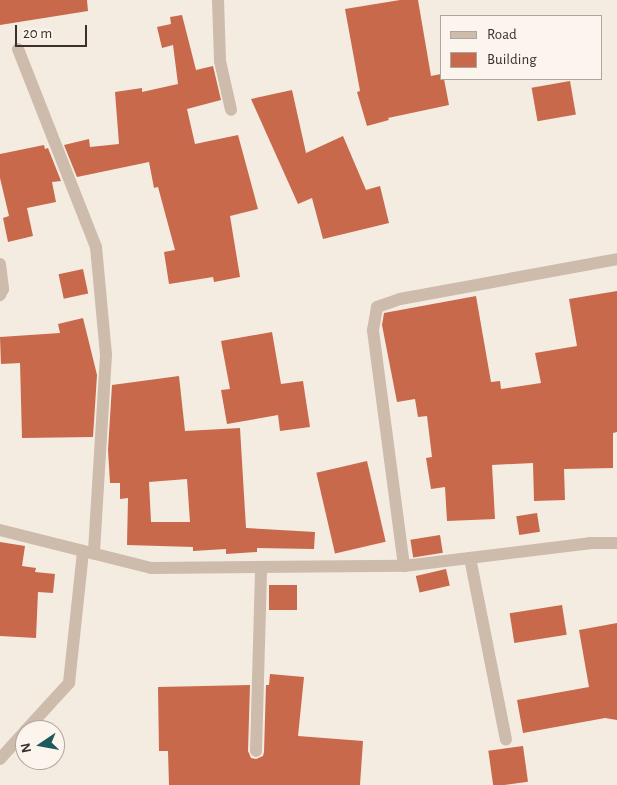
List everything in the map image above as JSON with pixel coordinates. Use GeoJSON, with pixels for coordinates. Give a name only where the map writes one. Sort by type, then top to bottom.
{"type":"FeatureCollection","features":[{"type":"Feature","properties":{"kind":"street"},"geometry":{"type":"LineString","coordinates":[[218,0],[220,61],[231,110]]}},
{"type":"Feature","properties":{"kind":"street"},"geometry":{"type":"LineString","coordinates":[[18,49],[96,247],[106,355],[88,553],[69,683],[36,720]]}},
{"type":"Feature","properties":{"kind":"street"},"geometry":{"type":"LineString","coordinates":[[404,566],[373,330],[377,307],[400,299],[617,259]]}},
{"type":"Feature","properties":{"kind":"street"},"geometry":{"type":"LineString","coordinates":[[0,264],[3,288],[0,295]]}},
{"type":"Feature","properties":{"kind":"street"},"geometry":{"type":"LineString","coordinates":[[0,530],[151,568],[404,566],[590,544],[617,543]]}},
{"type":"Feature","properties":{"kind":"street"},"geometry":{"type":"LineString","coordinates":[[470,558],[506,739]]}},
{"type":"Feature","properties":{"kind":"street"},"geometry":{"type":"LineString","coordinates":[[256,751],[260,567]]}},
{"type":"Feature","properties":{"kind":"street"},"geometry":{"type":"LineString","coordinates":[[0,759],[15,743]]}},
{"type":"Feature","properties":{"kind":"building"},"geometry":{"type":"Polygon","coordinates":[[[0,0],[87,0],[88,11],[0,25],[0,0]]]}},
{"type":"Feature","properties":{"kind":"building"},"geometry":{"type":"Polygon","coordinates":[[[400,0],[418,0],[431,76],[440,74],[440,80],[444,80],[449,105],[388,118],[389,120],[367,126],[357,92],[360,91],[345,9],[400,0]]]}},
{"type":"Feature","properties":{"kind":"building"},"geometry":{"type":"Polygon","coordinates":[[[182,15],[196,70],[213,66],[221,100],[187,109],[195,144],[238,135],[258,209],[230,216],[240,277],[214,282],[213,277],[169,284],[164,252],[175,250],[158,187],[154,188],[149,162],[77,177],[64,145],[89,139],[90,147],[119,144],[115,92],[142,88],[142,92],[178,84],[173,45],[162,48],[157,27],[171,24],[170,17],[182,15]]]}},
{"type":"Feature","properties":{"kind":"building"},"geometry":{"type":"Polygon","coordinates":[[[570,81],[576,114],[537,121],[532,88],[570,81]]]}},
{"type":"Feature","properties":{"kind":"building"},"geometry":{"type":"Polygon","coordinates":[[[292,90],[306,153],[343,136],[366,190],[380,186],[389,223],[323,239],[312,198],[298,204],[251,99],[292,90]]]}},
{"type":"Feature","properties":{"kind":"building"},"geometry":{"type":"Polygon","coordinates":[[[44,145],[45,149],[48,148],[61,181],[52,182],[56,202],[27,208],[33,236],[8,242],[3,218],[9,216],[0,178],[0,154],[44,145]]]}},
{"type":"Feature","properties":{"kind":"building"},"geometry":{"type":"Polygon","coordinates":[[[83,269],[88,293],[64,299],[59,274],[83,269]]]}},
{"type":"Feature","properties":{"kind":"building"},"geometry":{"type":"Polygon","coordinates":[[[617,291],[617,432],[613,433],[613,468],[564,469],[565,500],[534,501],[533,463],[492,465],[495,519],[447,521],[445,487],[431,489],[426,458],[432,457],[427,416],[418,417],[415,399],[397,402],[382,325],[384,313],[476,296],[491,382],[500,381],[501,389],[541,383],[535,353],[577,346],[569,299],[617,291]]]}},
{"type":"Feature","properties":{"kind":"building"},"geometry":{"type":"Polygon","coordinates":[[[83,318],[97,375],[93,437],[22,438],[20,363],[1,364],[0,337],[60,333],[58,324],[83,318]]]}},
{"type":"Feature","properties":{"kind":"building"},"geometry":{"type":"Polygon","coordinates":[[[272,332],[281,384],[303,381],[310,427],[280,431],[278,415],[227,424],[221,390],[230,389],[221,341],[272,332]]]}},
{"type":"Feature","properties":{"kind":"building"},"geometry":{"type":"Polygon","coordinates":[[[179,376],[185,431],[240,428],[246,528],[315,532],[314,549],[257,548],[257,552],[226,554],[226,549],[193,551],[193,547],[127,545],[128,498],[120,499],[120,483],[110,483],[108,450],[112,385],[179,376]],[[187,479],[149,482],[151,522],[190,522],[187,479]]]}},
{"type":"Feature","properties":{"kind":"building"},"geometry":{"type":"Polygon","coordinates":[[[367,461],[386,542],[335,554],[316,473],[367,461]]]}},
{"type":"Feature","properties":{"kind":"building"},"geometry":{"type":"Polygon","coordinates":[[[537,513],[540,532],[519,535],[516,516],[537,513]]]}},
{"type":"Feature","properties":{"kind":"building"},"geometry":{"type":"Polygon","coordinates":[[[440,535],[443,553],[413,557],[410,540],[440,535]]]}},
{"type":"Feature","properties":{"kind":"building"},"geometry":{"type":"Polygon","coordinates":[[[0,542],[25,546],[22,566],[36,568],[35,572],[55,574],[53,593],[38,592],[36,638],[0,636],[0,542]]]}},
{"type":"Feature","properties":{"kind":"building"},"geometry":{"type":"Polygon","coordinates":[[[446,569],[450,586],[420,593],[416,576],[446,569]]]}},
{"type":"Feature","properties":{"kind":"building"},"geometry":{"type":"Polygon","coordinates":[[[269,585],[297,585],[297,610],[269,610],[269,585]]]}},
{"type":"Feature","properties":{"kind":"building"},"geometry":{"type":"Polygon","coordinates":[[[562,605],[567,635],[514,643],[510,613],[562,605]]]}},
{"type":"Feature","properties":{"kind":"building"},"geometry":{"type":"Polygon","coordinates":[[[617,623],[617,720],[605,718],[523,733],[517,700],[589,687],[579,630],[617,623]]]}},
{"type":"Feature","properties":{"kind":"building"},"geometry":{"type":"Polygon","coordinates":[[[270,674],[304,677],[298,736],[363,741],[360,785],[169,785],[168,751],[159,751],[158,687],[250,685],[248,751],[251,758],[256,759],[263,756],[264,752],[266,685],[269,685],[270,674]]]}},
{"type":"Feature","properties":{"kind":"building"},"geometry":{"type":"Polygon","coordinates":[[[523,746],[528,782],[493,785],[488,751],[523,746]]]}}]}
